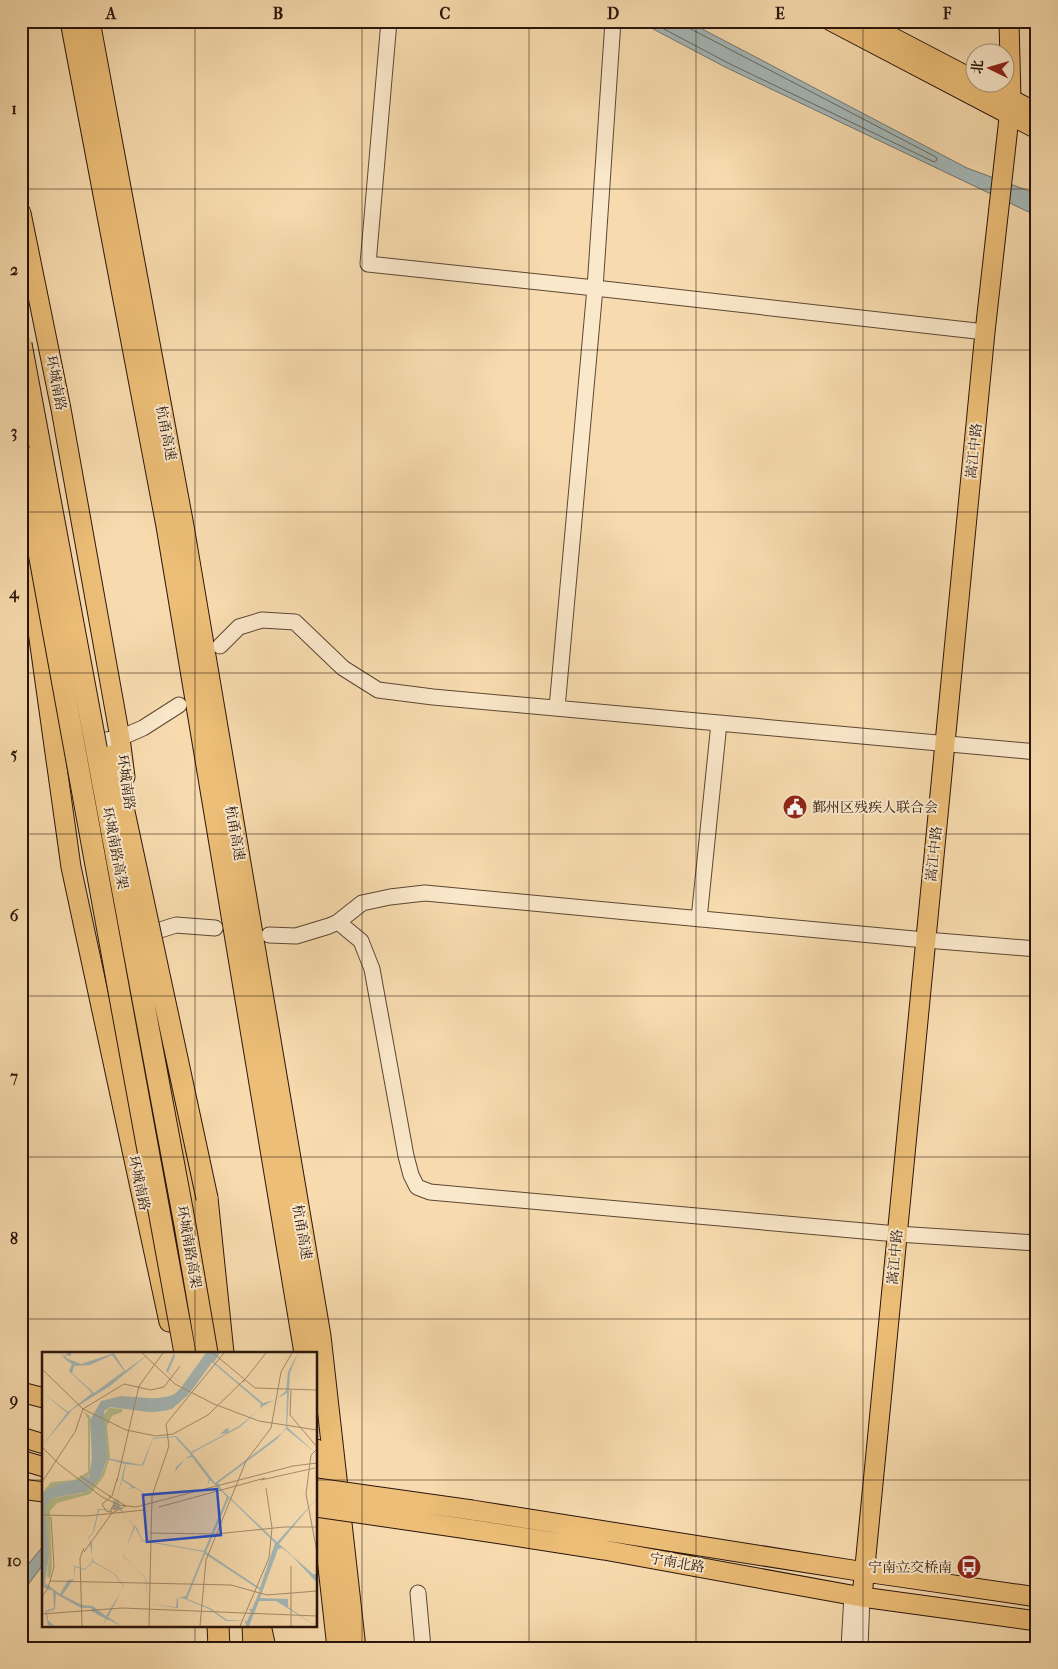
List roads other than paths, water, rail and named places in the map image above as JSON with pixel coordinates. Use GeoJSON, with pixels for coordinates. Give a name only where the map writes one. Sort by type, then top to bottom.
{"type":"FeatureCollection","features":[{"type":"Feature","properties":{"kind":"highway","name":"杭甬高速"},"geometry":{"type":"LineString","coordinates":[[71,21],[168,535],[306,1352]]}},
{"type":"Feature","properties":{"kind":"highway","name":"杭甬高速"},"geometry":{"type":"LineString","coordinates":[[89,21],[183,526],[320,1336],[355,1648]]}},
{"type":"Feature","properties":{"kind":"highway","name":"环城南路高架"},"geometry":{"type":"LineString","coordinates":[[21,344],[184,1215],[207,1352]]}},
{"type":"Feature","properties":{"kind":"highway","name":"环城南路高架"},"geometry":{"type":"LineString","coordinates":[[21,454],[185,1352]]}},
{"type":"Feature","properties":{"kind":"highway"},"geometry":{"type":"LineString","coordinates":[[63,568],[102,711],[207,1198],[222,1352]]}},
{"type":"Feature","properties":{"kind":"highway"},"geometry":{"type":"LineString","coordinates":[[46,584],[54,672],[87,874],[171,1328]]}},
{"type":"Feature","properties":{"kind":"highway"},"geometry":{"type":"LineString","coordinates":[[318,1468],[338,1648]]}},
{"type":"Feature","properties":{"kind":"highway"},"geometry":{"type":"LineString","coordinates":[[218,1626],[218,1648]]}},
{"type":"Feature","properties":{"kind":"highway"},"geometry":{"type":"LineString","coordinates":[[253,1626],[255,1648]]}},
{"type":"Feature","properties":{"kind":"highway"},"geometry":{"type":"LineString","coordinates":[[260,1626],[265,1648]]}},
{"type":"Feature","properties":{"kind":"main road"},"geometry":{"type":"LineString","coordinates":[[832,21],[1003,100],[1037,113]]}},
{"type":"Feature","properties":{"kind":"main road"},"geometry":{"type":"LineString","coordinates":[[861,21],[966,76]]}},
{"type":"Feature","properties":{"kind":"main road"},"geometry":{"type":"LineString","coordinates":[[998,21],[998,42]]}},
{"type":"Feature","properties":{"kind":"main road","name":"嵩江中路"},"geometry":{"type":"LineString","coordinates":[[857,1596],[938,742],[1003,100],[1009,21]]}},
{"type":"Feature","properties":{"kind":"main road"},"geometry":{"type":"LineString","coordinates":[[991,92],[1037,129]]}},
{"type":"Feature","properties":{"kind":"main road","name":"嵩江中路"},"geometry":{"type":"LineString","coordinates":[[980,332],[996,236],[1004,163],[1003,100]]}},
{"type":"Feature","properties":{"kind":"main road","name":"环城南路"},"geometry":{"type":"LineString","coordinates":[[21,213],[61,409],[120,738],[148,934],[188,1185],[222,1352]]}},
{"type":"Feature","properties":{"kind":"main road","name":"环城南路"},"geometry":{"type":"LineString","coordinates":[[21,510],[71,867],[175,1352]]}},
{"type":"Feature","properties":{"kind":"main road"},"geometry":{"type":"LineString","coordinates":[[21,1392],[42,1397]]}},
{"type":"Feature","properties":{"kind":"main road"},"geometry":{"type":"LineString","coordinates":[[21,1437],[42,1443]]}},
{"type":"Feature","properties":{"kind":"main road"},"geometry":{"type":"LineString","coordinates":[[21,1460],[42,1466]]}},
{"type":"Feature","properties":{"kind":"main road","name":"宁南北路"},"geometry":{"type":"LineString","coordinates":[[318,1488],[472,1510],[1034,1597]]}},
{"type":"Feature","properties":{"kind":"main road"},"geometry":{"type":"LineString","coordinates":[[21,1489],[42,1492]]}},
{"type":"Feature","properties":{"kind":"main road","name":"宁南北路"},"geometry":{"type":"LineString","coordinates":[[318,1507],[604,1550],[857,1596],[1031,1621]]}},
{"type":"Feature","properties":{"kind":"main road"},"geometry":{"type":"LineString","coordinates":[[210,1626],[212,1648]]}},
{"type":"Feature","properties":{"kind":"street"},"geometry":{"type":"LineString","coordinates":[[389,21],[368,264],[980,332]]}},
{"type":"Feature","properties":{"kind":"street"},"geometry":{"type":"LineString","coordinates":[[557,708],[595,288],[610,41],[613,21]]}},
{"type":"Feature","properties":{"kind":"street"},"geometry":{"type":"LineString","coordinates":[[220,646],[239,627],[262,620],[295,622],[343,668],[378,690],[433,697],[1037,752]]}},
{"type":"Feature","properties":{"kind":"street"},"geometry":{"type":"LineString","coordinates":[[54,748],[120,738],[143,728],[178,705]]}},
{"type":"Feature","properties":{"kind":"street"},"geometry":{"type":"LineString","coordinates":[[699,919],[719,723]]}},
{"type":"Feature","properties":{"kind":"street"},"geometry":{"type":"LineString","coordinates":[[269,935],[296,936],[338,922],[362,903],[390,897],[425,893],[1037,949]]}},
{"type":"Feature","properties":{"kind":"street"},"geometry":{"type":"LineString","coordinates":[[338,922],[361,941],[372,969],[406,1156],[411,1175],[417,1187],[430,1192],[892,1233],[1037,1243]]}},
{"type":"Feature","properties":{"kind":"street"},"geometry":{"type":"LineString","coordinates":[[89,949],[176,925],[215,928]]}},
{"type":"Feature","properties":{"kind":"street"},"geometry":{"type":"LineString","coordinates":[[418,1593],[423,1648]]}},
{"type":"Feature","properties":{"kind":"street"},"geometry":{"type":"LineString","coordinates":[[849,1648],[857,1596]]}},
{"type":"Feature","properties":{"kind":"street"},"geometry":{"type":"LineString","coordinates":[[857,1596],[860,1648]]}},
{"type":"Feature","properties":{"kind":"water"},"geometry":{"type":"Polygon","coordinates":[[[638,21],[687,21],[967,168],[1037,194],[1037,216],[725,67],[638,21]]]}},
{"type":"Feature","properties":{"kind":"water"},"geometry":{"type":"Polygon","coordinates":[[[42,1547],[42,1566],[21,1594],[21,1573],[42,1547]]]}},
{"type":"Feature","properties":{"kind":"place","name":"鄞州区残疾人联合会"},"geometry":{"type":"Point","coordinates":[795,807]}},
{"type":"Feature","properties":{"kind":"place","name":"宁南立交桥南"},"geometry":{"type":"Point","coordinates":[969,1567]}}]}
